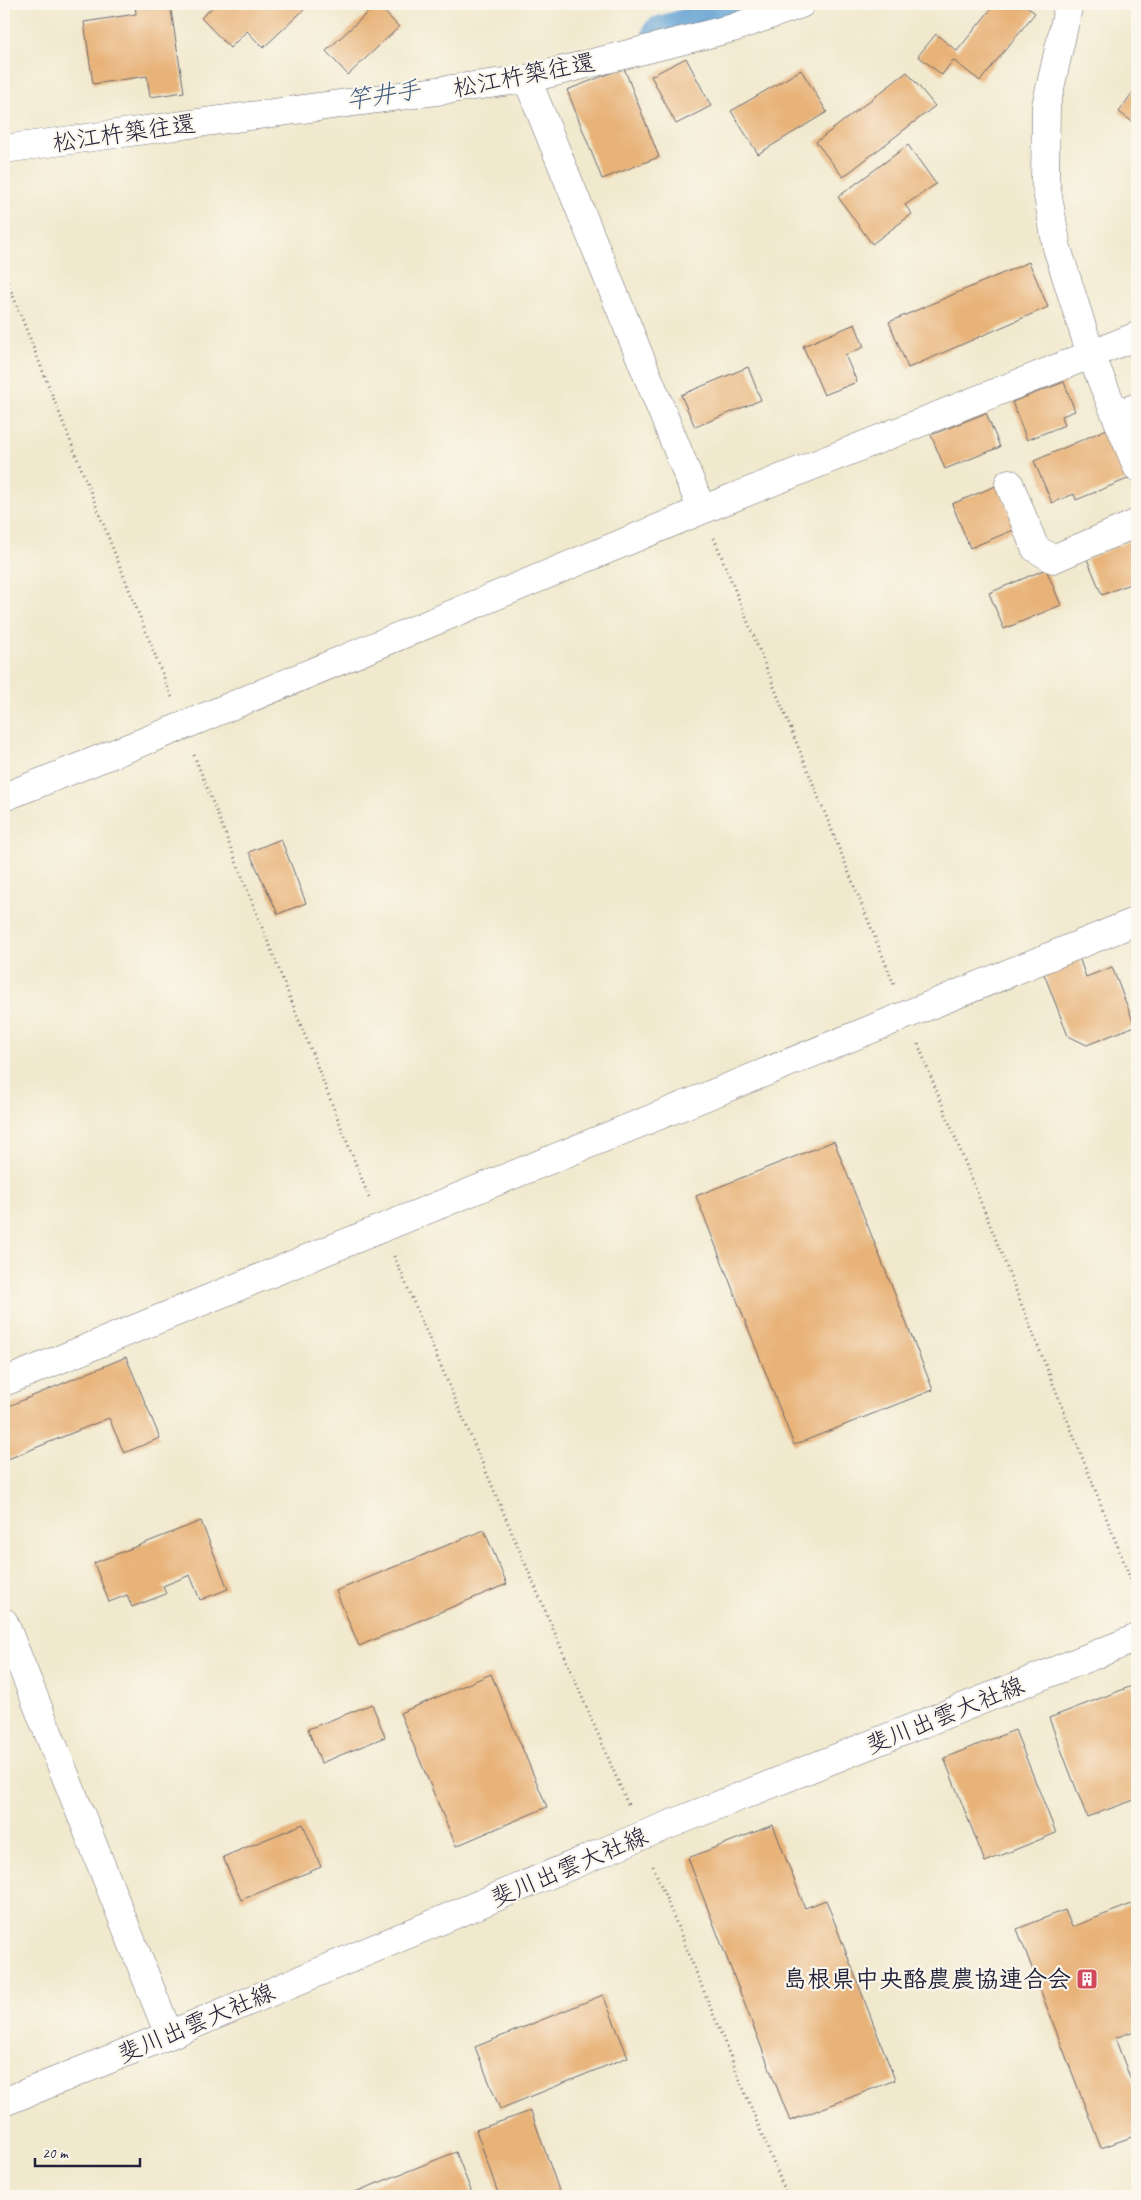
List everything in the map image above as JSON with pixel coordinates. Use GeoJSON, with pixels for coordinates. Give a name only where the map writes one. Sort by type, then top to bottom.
{"type":"FeatureCollection","features":[{"type":"Feature","properties":{"kind":"street","name":"松江杵築往還"},"geometry":{"type":"LineString","coordinates":[[4,149],[528,79],[733,28],[800,4]]}},
{"type":"Feature","properties":{"kind":"street"},"geometry":{"type":"LineString","coordinates":[[1069,4],[1046,106],[1045,179],[1057,248],[1091,355],[1127,411],[1137,467]]}},
{"type":"Feature","properties":{"kind":"street"},"geometry":{"type":"LineString","coordinates":[[528,79],[702,510]]}},
{"type":"Feature","properties":{"kind":"street"},"geometry":{"type":"LineString","coordinates":[[4,797],[183,726],[702,510],[1137,336]]}},
{"type":"Feature","properties":{"kind":"street"},"geometry":{"type":"LineString","coordinates":[[1008,483],[1035,548],[1053,559],[1137,523]]}},
{"type":"Feature","properties":{"kind":"street"},"geometry":{"type":"LineString","coordinates":[[4,1382],[1137,921]]}},
{"type":"Feature","properties":{"kind":"street"},"geometry":{"type":"LineString","coordinates":[[4,1622],[169,2035]]}},
{"type":"Feature","properties":{"kind":"street","name":"斐川出雲大社線"},"geometry":{"type":"LineString","coordinates":[[4,2102],[169,2035],[641,1836],[1137,1638]]}},
{"type":"Feature","properties":{"kind":"path"},"geometry":{"type":"LineString","coordinates":[[4,273],[381,1227],[641,1836],[787,2196]]}},
{"type":"Feature","properties":{"kind":"path"},"geometry":{"type":"LineString","coordinates":[[702,510],[1137,1595]]}},
{"type":"Feature","properties":{"kind":"building"},"geometry":{"type":"Polygon","coordinates":[[[135,4],[170,4],[184,92],[150,97],[147,76],[93,84],[84,22],[136,14],[135,4]]]}},
{"type":"Feature","properties":{"kind":"building"},"geometry":{"type":"Polygon","coordinates":[[[216,4],[310,4],[263,48],[247,31],[230,48],[201,18],[216,4]]]}},
{"type":"Feature","properties":{"kind":"building"},"geometry":{"type":"Polygon","coordinates":[[[377,4],[399,27],[348,75],[326,51],[377,4]]]}},
{"type":"Feature","properties":{"kind":"building"},"geometry":{"type":"Polygon","coordinates":[[[995,4],[1024,4],[1035,13],[980,81],[953,60],[942,75],[918,56],[936,34],[957,51],[995,4]]]}},
{"type":"Feature","properties":{"kind":"building"},"geometry":{"type":"Polygon","coordinates":[[[686,58],[711,106],[676,124],[651,76],[686,58]]]}},
{"type":"Feature","properties":{"kind":"building"},"geometry":{"type":"Polygon","coordinates":[[[624,68],[659,157],[602,179],[567,90],[624,68]]]}},
{"type":"Feature","properties":{"kind":"building"},"geometry":{"type":"Polygon","coordinates":[[[801,70],[827,112],[758,154],[731,111],[801,70]]]}},
{"type":"Feature","properties":{"kind":"building"},"geometry":{"type":"Polygon","coordinates":[[[907,72],[935,106],[843,177],[816,142],[907,72]]]}},
{"type":"Feature","properties":{"kind":"building"},"geometry":{"type":"Polygon","coordinates":[[[1137,86],[1137,125],[1119,112],[1137,86]]]}},
{"type":"Feature","properties":{"kind":"building"},"geometry":{"type":"Polygon","coordinates":[[[908,145],[936,184],[905,205],[912,214],[872,244],[838,197],[908,145]]]}},
{"type":"Feature","properties":{"kind":"building"},"geometry":{"type":"Polygon","coordinates":[[[1029,262],[1048,307],[908,368],[889,322],[1029,262]]]}},
{"type":"Feature","properties":{"kind":"building"},"geometry":{"type":"Polygon","coordinates":[[[855,324],[864,347],[845,355],[857,382],[824,395],[803,346],[855,324]]]}},
{"type":"Feature","properties":{"kind":"building"},"geometry":{"type":"Polygon","coordinates":[[[748,367],[761,400],[695,427],[681,395],[748,367]]]}},
{"type":"Feature","properties":{"kind":"building"},"geometry":{"type":"Polygon","coordinates":[[[1064,382],[1075,411],[1062,416],[1065,425],[1027,440],[1012,402],[1064,382]]]}},
{"type":"Feature","properties":{"kind":"building"},"geometry":{"type":"Polygon","coordinates":[[[986,413],[1000,447],[945,469],[931,435],[986,413]]]}},
{"type":"Feature","properties":{"kind":"building"},"geometry":{"type":"Polygon","coordinates":[[[1109,428],[1130,478],[1076,500],[1074,494],[1052,503],[1034,461],[1109,428]]]}},
{"type":"Feature","properties":{"kind":"building"},"geometry":{"type":"Polygon","coordinates":[[[998,485],[1016,529],[970,548],[952,504],[998,485]]]}},
{"type":"Feature","properties":{"kind":"building"},"geometry":{"type":"Polygon","coordinates":[[[1137,538],[1137,581],[1102,595],[1087,559],[1137,538]]]}},
{"type":"Feature","properties":{"kind":"building"},"geometry":{"type":"Polygon","coordinates":[[[1046,569],[1061,605],[1004,629],[989,593],[1046,569]]]}},
{"type":"Feature","properties":{"kind":"building"},"geometry":{"type":"Polygon","coordinates":[[[281,839],[306,903],[278,914],[249,852],[281,839]]]}},
{"type":"Feature","properties":{"kind":"building"},"geometry":{"type":"Polygon","coordinates":[[[1137,948],[1137,965],[1132,951],[1137,948]]]}},
{"type":"Feature","properties":{"kind":"building"},"geometry":{"type":"Polygon","coordinates":[[[1077,952],[1086,977],[1112,967],[1135,1026],[1087,1045],[1068,1036],[1041,966],[1077,952]]]}},
{"type":"Feature","properties":{"kind":"building"},"geometry":{"type":"Polygon","coordinates":[[[834,1141],[933,1390],[794,1445],[696,1196],[834,1141]]]}},
{"type":"Feature","properties":{"kind":"building"},"geometry":{"type":"Polygon","coordinates":[[[126,1357],[160,1438],[124,1453],[109,1418],[8,1459],[4,1450],[4,1408],[126,1357]]]}},
{"type":"Feature","properties":{"kind":"building"},"geometry":{"type":"Polygon","coordinates":[[[201,1521],[228,1589],[200,1600],[190,1575],[163,1586],[166,1594],[132,1607],[127,1595],[109,1602],[94,1563],[201,1521]]]}},
{"type":"Feature","properties":{"kind":"building"},"geometry":{"type":"Polygon","coordinates":[[[484,1530],[507,1584],[359,1646],[336,1591],[484,1530]]]}},
{"type":"Feature","properties":{"kind":"building"},"geometry":{"type":"Polygon","coordinates":[[[491,1674],[547,1807],[456,1846],[400,1713],[491,1674]]]}},
{"type":"Feature","properties":{"kind":"building"},"geometry":{"type":"Polygon","coordinates":[[[1132,1686],[1137,1701],[1137,1799],[1087,1817],[1049,1718],[1132,1686]]]}},
{"type":"Feature","properties":{"kind":"building"},"geometry":{"type":"Polygon","coordinates":[[[372,1704],[385,1737],[321,1763],[308,1729],[372,1704]]]}},
{"type":"Feature","properties":{"kind":"building"},"geometry":{"type":"Polygon","coordinates":[[[1015,1730],[1056,1833],[985,1862],[944,1758],[1015,1730]]]}},
{"type":"Feature","properties":{"kind":"building"},"geometry":{"type":"Polygon","coordinates":[[[303,1824],[321,1867],[241,1900],[223,1857],[303,1824]]]}},
{"type":"Feature","properties":{"kind":"building"},"geometry":{"type":"Polygon","coordinates":[[[773,1825],[805,1908],[826,1900],[895,2080],[790,2121],[688,1858],[773,1825]]]}},
{"type":"Feature","properties":{"kind":"building","name":"島根県中央酪農農協連合会"},"geometry":{"type":"Polygon","coordinates":[[[1137,1902],[1137,2030],[1115,2038],[1137,2096],[1137,2135],[1101,2148],[1017,1929],[1065,1910],[1072,1927],[1137,1902]]]}},
{"type":"Feature","properties":{"kind":"building"},"geometry":{"type":"Polygon","coordinates":[[[603,1995],[628,2057],[500,2109],[475,2047],[603,1995]]]}},
{"type":"Feature","properties":{"kind":"building"},"geometry":{"type":"Polygon","coordinates":[[[531,2111],[561,2196],[499,2196],[476,2130],[531,2111]]]}},
{"type":"Feature","properties":{"kind":"building"},"geometry":{"type":"Polygon","coordinates":[[[456,2152],[473,2196],[345,2196],[456,2152]]]}},
{"type":"Feature","properties":{"kind":"waterway","name":"竿井手"},"geometry":{"type":"LineString","coordinates":[[660,34],[720,17],[754,4]]}},
{"type":"Feature","properties":{"kind":"place","name":"島根県中央酪農農協連合会"},"geometry":{"type":"Point","coordinates":[1087,1979]}}]}
